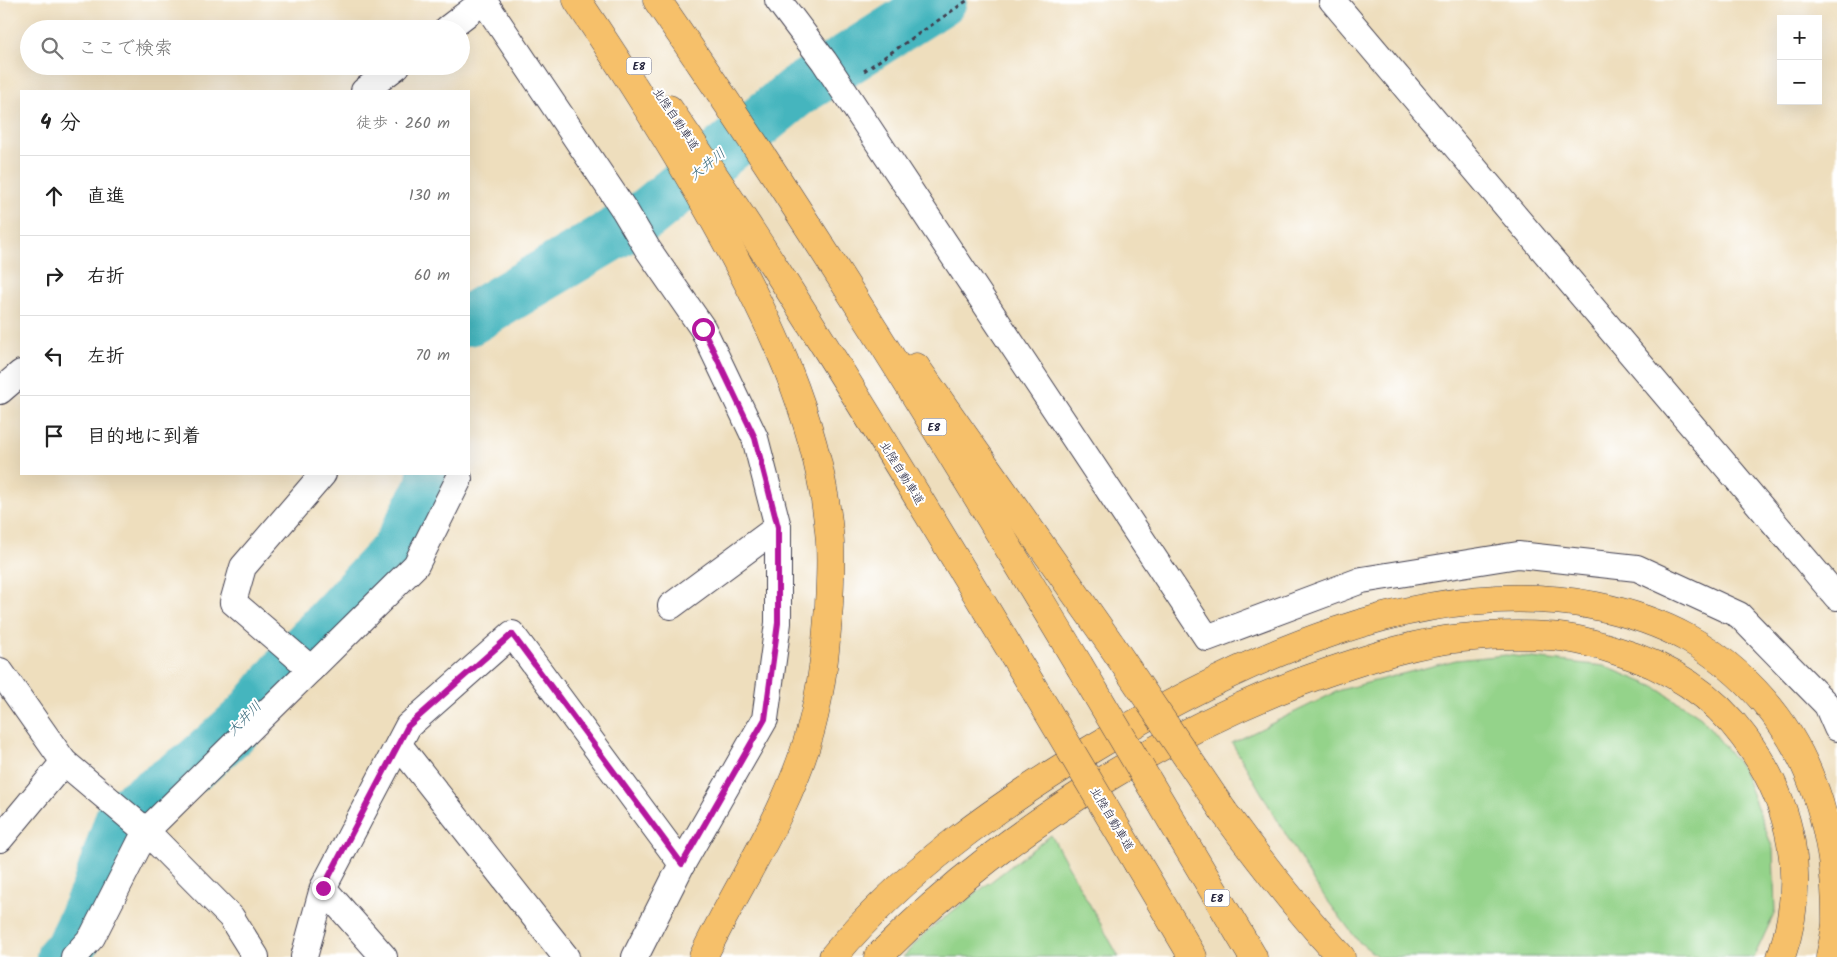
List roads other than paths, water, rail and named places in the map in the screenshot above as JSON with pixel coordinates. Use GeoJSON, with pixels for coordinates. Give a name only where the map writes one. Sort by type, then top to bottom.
{"type":"FeatureCollection","features":[{"type":"Feature","properties":{"kind":"highway"},"geometry":{"type":"LineString","coordinates":[[577,0],[676,136],[732,227],[794,383],[810,432],[822,481],[830,533],[827,634],[821,685],[810,732],[773,824],[703,957]]}},
{"type":"Feature","properties":{"kind":"highway","name":"北陸自動車道"},"geometry":{"type":"LineString","coordinates":[[593,0],[676,136]]}},
{"type":"Feature","properties":{"kind":"highway"},"geometry":{"type":"LineString","coordinates":[[657,0],[787,190],[975,450],[1112,646],[1224,812],[1268,873],[1303,916],[1341,957]]}},
{"type":"Feature","properties":{"kind":"highway","name":"E8"},"geometry":{"type":"LineString","coordinates":[[787,190],[967,480],[1253,957]]}},
{"type":"Feature","properties":{"kind":"highway","name":"北陸自動車道"},"geometry":{"type":"LineString","coordinates":[[732,227],[934,523],[1193,957]]}},
{"type":"Feature","properties":{"kind":"highway"},"geometry":{"type":"LineString","coordinates":[[833,957],[872,914],[913,874],[964,833],[1062,767],[1129,726],[1192,692],[1243,667],[1292,648],[1348,628],[1397,614],[1444,604],[1493,599],[1538,598],[1616,610],[1654,621],[1688,638],[1720,658],[1748,682],[1774,713],[1799,748],[1818,790],[1831,832],[1836,875],[1836,924],[1830,957]]}},
{"type":"Feature","properties":{"kind":"highway"},"geometry":{"type":"LineString","coordinates":[[878,957],[946,892],[1032,826],[1146,754],[1208,721],[1311,678],[1361,661],[1414,646],[1460,638],[1506,635],[1551,636],[1597,645],[1640,658],[1675,675],[1710,699],[1736,727],[1758,756],[1774,787],[1788,824],[1793,852],[1794,888],[1790,925],[1781,957]]}},
{"type":"Feature","properties":{"kind":"street"},"geometry":{"type":"LineString","coordinates":[[458,20],[484,0],[647,248],[703,329],[755,438],[778,527],[778,623],[765,719],[682,864],[634,957]]}},
{"type":"Feature","properties":{"kind":"street"},"geometry":{"type":"LineString","coordinates":[[778,0],[833,75],[1207,638],[1362,580],[1518,555],[1637,568],[1739,615],[1827,705],[1837,728]]}},
{"type":"Feature","properties":{"kind":"street"},"geometry":{"type":"LineString","coordinates":[[1332,0],[1837,597]]}},
{"type":"Feature","properties":{"kind":"street"},"geometry":{"type":"LineString","coordinates":[[365,90],[385,75]]}},
{"type":"Feature","properties":{"kind":"street"},"geometry":{"type":"LineString","coordinates":[[0,390],[20,373]]}},
{"type":"Feature","properties":{"kind":"street"},"geometry":{"type":"LineString","coordinates":[[312,669],[233,602],[244,567],[322,475]]}},
{"type":"Feature","properties":{"kind":"street"},"geometry":{"type":"LineString","coordinates":[[74,957],[92,937],[146,831],[416,565],[459,479]]}},
{"type":"Feature","properties":{"kind":"street"},"geometry":{"type":"LineString","coordinates":[[671,606],[778,527]]}},
{"type":"Feature","properties":{"kind":"street"},"geometry":{"type":"LineString","coordinates":[[304,957],[323,888],[408,726],[512,634],[682,864]]}},
{"type":"Feature","properties":{"kind":"street"},"geometry":{"type":"LineString","coordinates":[[0,671],[64,762],[146,831],[231,917],[256,957]]}},
{"type":"Feature","properties":{"kind":"street"},"geometry":{"type":"LineString","coordinates":[[399,745],[566,957]]}},
{"type":"Feature","properties":{"kind":"street"},"geometry":{"type":"LineString","coordinates":[[0,840],[64,762]]}},
{"type":"Feature","properties":{"kind":"street"},"geometry":{"type":"LineString","coordinates":[[323,888],[384,957]]}},
{"type":"Feature","properties":{"kind":"waterway","name":"大井川"},"geometry":{"type":"LineString","coordinates":[[470,319],[647,214],[796,92],[941,0]]}},
{"type":"Feature","properties":{"kind":"waterway","name":"大井川"},"geometry":{"type":"LineString","coordinates":[[62,957],[68,953],[97,890],[122,815],[196,764],[247,718],[301,653],[397,550],[431,486],[433,475]]}}]}
